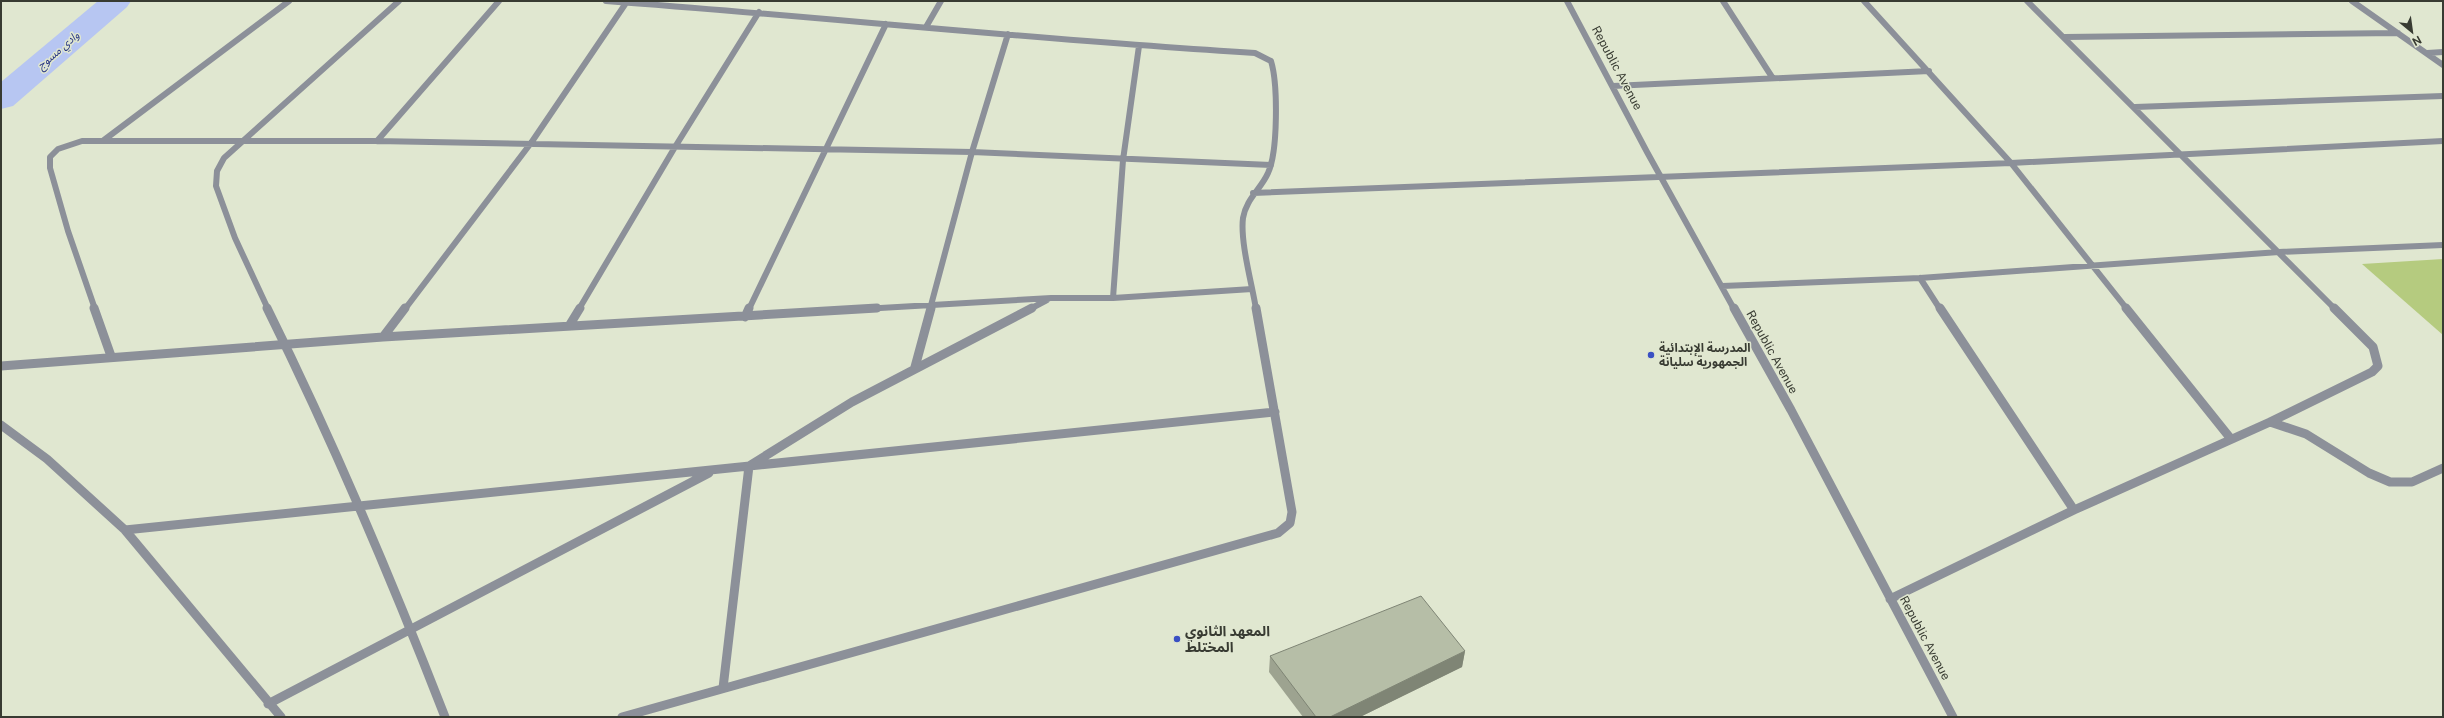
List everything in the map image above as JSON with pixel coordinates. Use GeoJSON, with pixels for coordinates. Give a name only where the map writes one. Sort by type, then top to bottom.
{"type":"FeatureCollection","features":[{"type":"Feature","properties":{"kind":"street"},"geometry":{"type":"LineString","coordinates":[[104,140],[289,1]]}},
{"type":"Feature","properties":{"kind":"street"},"geometry":{"type":"LineString","coordinates":[[399,1],[242,140],[218,166],[215,184],[244,256],[360,504],[445,717]]}},
{"type":"Feature","properties":{"kind":"street"},"geometry":{"type":"LineString","coordinates":[[377,141],[499,1]]}},
{"type":"Feature","properties":{"kind":"street"},"geometry":{"type":"LineString","coordinates":[[606,1],[759,12],[1139,46],[1255,53],[1271,61],[1273,68],[1275,112],[1271,165],[1268,174],[1253,193],[1243,213],[1242,228],[1292,512],[1290,523],[1278,533],[622,717]]}},
{"type":"Feature","properties":{"kind":"street"},"geometry":{"type":"LineString","coordinates":[[926,27],[941,1]]}},
{"type":"Feature","properties":{"kind":"street","name":"Republic Avenue"},"geometry":{"type":"LineString","coordinates":[[1567,1],[1791,410],[1954,717]]}},
{"type":"Feature","properties":{"kind":"street"},"geometry":{"type":"LineString","coordinates":[[1723,1],[1772,77]]}},
{"type":"Feature","properties":{"kind":"street"},"geometry":{"type":"LineString","coordinates":[[1864,1],[2011,163],[2231,439]]}},
{"type":"Feature","properties":{"kind":"street"},"geometry":{"type":"LineString","coordinates":[[1890,599],[2074,510],[2270,422],[2326,393],[2372,372],[2378,366],[2373,347],[2065,37],[2027,1]]}},
{"type":"Feature","properties":{"kind":"street"},"geometry":{"type":"LineString","coordinates":[[2352,1],[2443,65]]}},
{"type":"Feature","properties":{"kind":"street"},"geometry":{"type":"LineString","coordinates":[[383,337],[531,143],[626,3]]}},
{"type":"Feature","properties":{"kind":"street"},"geometry":{"type":"LineString","coordinates":[[569,326],[675,147],[759,12]]}},
{"type":"Feature","properties":{"kind":"street"},"geometry":{"type":"LineString","coordinates":[[745,317],[886,24]]}},
{"type":"Feature","properties":{"kind":"street"},"geometry":{"type":"LineString","coordinates":[[2065,37],[2398,33]]}},
{"type":"Feature","properties":{"kind":"street"},"geometry":{"type":"LineString","coordinates":[[915,367],[930,304],[972,152],[1008,34]]}},
{"type":"Feature","properties":{"kind":"street"},"geometry":{"type":"LineString","coordinates":[[1113,298],[1123,160],[1139,46]]}},
{"type":"Feature","properties":{"kind":"street"},"geometry":{"type":"LineString","coordinates":[[2427,53],[2443,52]]}},
{"type":"Feature","properties":{"kind":"street"},"geometry":{"type":"LineString","coordinates":[[1613,86],[1772,77],[1929,71]]}},
{"type":"Feature","properties":{"kind":"street"},"geometry":{"type":"LineString","coordinates":[[2135,107],[2443,96]]}},
{"type":"Feature","properties":{"kind":"street"},"geometry":{"type":"LineString","coordinates":[[111,356],[68,231],[50,168],[50,157],[58,149],[82,141],[242,140],[531,143],[972,152],[1123,160],[1271,165]]}},
{"type":"Feature","properties":{"kind":"street"},"geometry":{"type":"LineString","coordinates":[[1253,193],[1663,178],[2011,163],[2181,153],[2443,141]]}},
{"type":"Feature","properties":{"kind":"street"},"geometry":{"type":"LineString","coordinates":[[1722,286],[1920,278],[2279,252],[2443,245]]}},
{"type":"Feature","properties":{"kind":"street"},"geometry":{"type":"LineString","coordinates":[[1920,278],[2074,510]]}},
{"type":"Feature","properties":{"kind":"street"},"geometry":{"type":"LineString","coordinates":[[1,366],[111,356],[383,337],[745,317],[930,304],[1051,298],[1113,298],[1252,289]]}},
{"type":"Feature","properties":{"kind":"street"},"geometry":{"type":"LineString","coordinates":[[749,466],[821,420],[915,367],[1051,298]]}},
{"type":"Feature","properties":{"kind":"street"},"geometry":{"type":"LineString","coordinates":[[125,530],[360,504],[713,470],[1275,412]]}},
{"type":"Feature","properties":{"kind":"street"},"geometry":{"type":"LineString","coordinates":[[2270,422],[2284,424],[2299,430],[2381,480],[2401,484],[2414,481],[2443,468]]}},
{"type":"Feature","properties":{"kind":"street"},"geometry":{"type":"LineString","coordinates":[[1,425],[47,459],[125,530],[268,704],[281,717]]}},
{"type":"Feature","properties":{"kind":"street"},"geometry":{"type":"LineString","coordinates":[[723,688],[749,466]]}},
{"type":"Feature","properties":{"kind":"street"},"geometry":{"type":"LineString","coordinates":[[268,704],[411,631],[713,470]]}},
{"type":"Feature","properties":{"kind":"green space"},"geometry":{"type":"Polygon","coordinates":[[[2443,259],[2443,335],[2362,264],[2443,259]]]}},
{"type":"Feature","properties":{"kind":"building"},"geometry":{"type":"Polygon","coordinates":[[[1421,596],[1465,651],[1330,717],[1316,717],[1270,656],[1421,596]]]}},
{"type":"Feature","properties":{"kind":"waterway","name":"وادي مسوج"},"geometry":{"type":"LineString","coordinates":[[1,99],[116,1]]}},
{"type":"Feature","properties":{"kind":"place","name":"المدرسة الإبتدائية الجمهورية سليانة"},"geometry":{"type":"Point","coordinates":[1651,355]}},
{"type":"Feature","properties":{"kind":"place","name":"المعهد الثانوي المختلط"},"geometry":{"type":"Point","coordinates":[1177,639]}}]}
